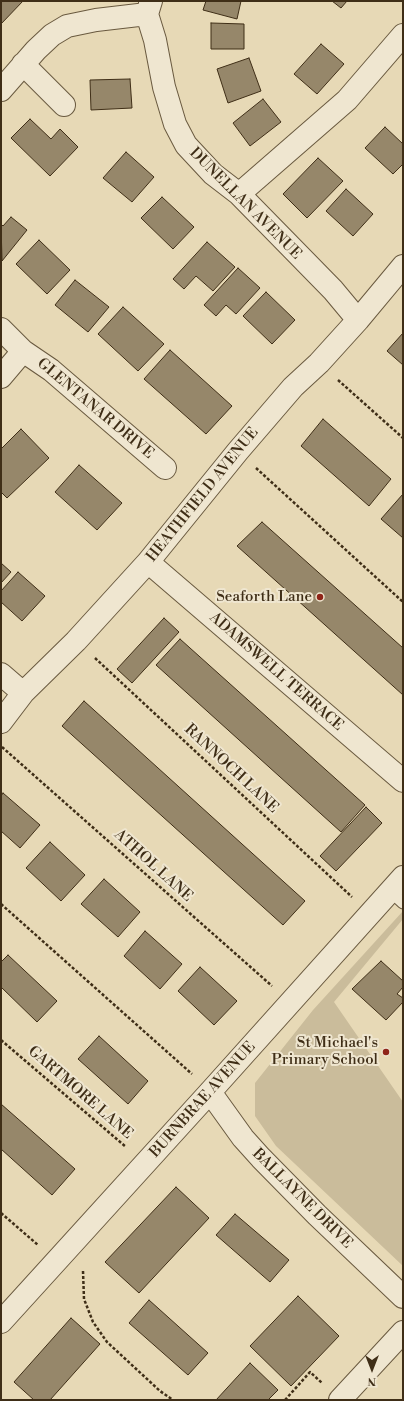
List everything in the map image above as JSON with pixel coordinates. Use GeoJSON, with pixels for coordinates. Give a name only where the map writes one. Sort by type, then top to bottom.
{"type":"FeatureCollection","features":[{"type":"Feature","properties":{"kind":"street"},"geometry":{"type":"LineString","coordinates":[[1,90],[23,64],[52,35],[67,26],[149,8]]}},
{"type":"Feature","properties":{"kind":"street","name":"DUNELLAN AVENUE"},"geometry":{"type":"LineString","coordinates":[[149,8],[164,87],[179,131],[186,145],[214,174],[240,194],[333,290],[358,320]]}},
{"type":"Feature","properties":{"kind":"street"},"geometry":{"type":"LineString","coordinates":[[240,194],[347,100],[403,35]]}},
{"type":"Feature","properties":{"kind":"street"},"geometry":{"type":"LineString","coordinates":[[23,64],[64,105]]}},
{"type":"Feature","properties":{"kind":"street","name":"HEATHFIELD AVENUE"},"geometry":{"type":"LineString","coordinates":[[1,722],[23,693],[76,641],[148,562],[238,451],[293,387],[318,363],[358,320],[403,266]]}},
{"type":"Feature","properties":{"kind":"street","name":"GLENTANAR DRIVE"},"geometry":{"type":"LineString","coordinates":[[1,329],[23,351],[51,370],[165,468]]}},
{"type":"Feature","properties":{"kind":"street","name":"GLENTANAR DRIVE"},"geometry":{"type":"LineString","coordinates":[[1,377],[23,351]]}},
{"type":"Feature","properties":{"kind":"street","name":"ADAMSWELL TERRACE"},"geometry":{"type":"LineString","coordinates":[[148,562],[403,782]]}},
{"type":"Feature","properties":{"kind":"street"},"geometry":{"type":"LineString","coordinates":[[1,674],[23,693]]}},
{"type":"Feature","properties":{"kind":"street","name":"BURNBRAE AVENUE"},"geometry":{"type":"LineString","coordinates":[[1,1322],[211,1092],[370,914],[399,890]]}},
{"type":"Feature","properties":{"kind":"street","name":"BALLAYNE DRIVE"},"geometry":{"type":"LineString","coordinates":[[211,1092],[242,1138],[322,1220],[403,1297]]}},
{"type":"Feature","properties":{"kind":"street"},"geometry":{"type":"LineString","coordinates":[[332,1393],[403,1332]]}},
{"type":"Feature","properties":{"kind":"path"},"geometry":{"type":"LineString","coordinates":[[318,363],[403,438]]}},
{"type":"Feature","properties":{"kind":"path"},"geometry":{"type":"LineString","coordinates":[[238,451],[403,602]]}},
{"type":"Feature","properties":{"kind":"path","name":"RANNOCH LANE"},"geometry":{"type":"LineString","coordinates":[[76,641],[370,914]]}},
{"type":"Feature","properties":{"kind":"path","name":"ATHOL LANE"},"geometry":{"type":"LineString","coordinates":[[1,745],[290,1003]]}},
{"type":"Feature","properties":{"kind":"path"},"geometry":{"type":"LineString","coordinates":[[1,904],[211,1092]]}},
{"type":"Feature","properties":{"kind":"path","name":"GARTMORE LANE"},"geometry":{"type":"LineString","coordinates":[[1,1040],[145,1163]]}},
{"type":"Feature","properties":{"kind":"path"},"geometry":{"type":"LineString","coordinates":[[1,1213],[56,1261]]}},
{"type":"Feature","properties":{"kind":"path"},"geometry":{"type":"LineString","coordinates":[[78,1237],[84,1299],[93,1322],[107,1342],[160,1391],[173,1400]]}},
{"type":"Feature","properties":{"kind":"path"},"geometry":{"type":"LineString","coordinates":[[285,1400],[310,1372],[332,1393]]}},
{"type":"Feature","properties":{"kind":"shaded area"},"geometry":{"type":"Polygon","coordinates":[[[403,911],[403,919],[334,1002],[403,1102],[403,1266],[276,1146],[255,1116],[255,1083],[313,1010],[403,911]]]}},
{"type":"Feature","properties":{"kind":"building"},"geometry":{"type":"Polygon","coordinates":[[[1,1],[23,1],[1,24],[1,1]]]}},
{"type":"Feature","properties":{"kind":"building"},"geometry":{"type":"Polygon","coordinates":[[[206,1],[241,1],[237,19],[203,10],[206,1]]]}},
{"type":"Feature","properties":{"kind":"building"},"geometry":{"type":"Polygon","coordinates":[[[332,1],[347,1],[341,8],[332,1]]]}},
{"type":"Feature","properties":{"kind":"building"},"geometry":{"type":"Polygon","coordinates":[[[211,23],[244,24],[244,49],[211,49],[211,23]]]}},
{"type":"Feature","properties":{"kind":"building"},"geometry":{"type":"Polygon","coordinates":[[[321,44],[344,64],[317,94],[294,74],[321,44]]]}},
{"type":"Feature","properties":{"kind":"building"},"geometry":{"type":"Polygon","coordinates":[[[249,58],[261,91],[228,103],[217,69],[249,58]]]}},
{"type":"Feature","properties":{"kind":"building"},"geometry":{"type":"Polygon","coordinates":[[[130,79],[132,108],[91,110],[90,80],[130,79]]]}},
{"type":"Feature","properties":{"kind":"building"},"geometry":{"type":"Polygon","coordinates":[[[263,99],[281,122],[250,146],[233,123],[263,99]]]}},
{"type":"Feature","properties":{"kind":"building"},"geometry":{"type":"Polygon","coordinates":[[[30,119],[51,139],[60,129],[78,147],[50,176],[11,138],[30,119]]]}},
{"type":"Feature","properties":{"kind":"building"},"geometry":{"type":"Polygon","coordinates":[[[385,127],[403,144],[403,164],[393,174],[365,148],[385,127]]]}},
{"type":"Feature","properties":{"kind":"building"},"geometry":{"type":"Polygon","coordinates":[[[126,152],[154,177],[132,202],[103,178],[126,152]]]}},
{"type":"Feature","properties":{"kind":"building"},"geometry":{"type":"Polygon","coordinates":[[[318,158],[343,181],[307,218],[283,194],[318,158]]]}},
{"type":"Feature","properties":{"kind":"building"},"geometry":{"type":"Polygon","coordinates":[[[346,189],[373,214],[353,236],[326,211],[346,189]]]}},
{"type":"Feature","properties":{"kind":"building"},"geometry":{"type":"Polygon","coordinates":[[[162,197],[194,227],[173,249],[141,218],[162,197]]]}},
{"type":"Feature","properties":{"kind":"building"},"geometry":{"type":"Polygon","coordinates":[[[11,217],[27,230],[2,261],[1,224],[3,226],[11,217]]]}},
{"type":"Feature","properties":{"kind":"building"},"geometry":{"type":"Polygon","coordinates":[[[39,240],[70,270],[47,294],[16,264],[39,240]]]}},
{"type":"Feature","properties":{"kind":"building"},"geometry":{"type":"Polygon","coordinates":[[[207,242],[235,267],[213,291],[196,276],[184,289],[173,279],[207,242]]]}},
{"type":"Feature","properties":{"kind":"building"},"geometry":{"type":"Polygon","coordinates":[[[238,268],[260,288],[236,314],[226,305],[216,316],[204,305],[238,268]]]}},
{"type":"Feature","properties":{"kind":"building"},"geometry":{"type":"Polygon","coordinates":[[[75,280],[109,307],[88,332],[55,305],[75,280]]]}},
{"type":"Feature","properties":{"kind":"building"},"geometry":{"type":"Polygon","coordinates":[[[266,292],[295,320],[272,344],[243,316],[266,292]]]}},
{"type":"Feature","properties":{"kind":"building"},"geometry":{"type":"Polygon","coordinates":[[[123,307],[164,344],[138,371],[98,334],[123,307]]]}},
{"type":"Feature","properties":{"kind":"building"},"geometry":{"type":"Polygon","coordinates":[[[403,333],[403,365],[387,351],[403,333]]]}},
{"type":"Feature","properties":{"kind":"building"},"geometry":{"type":"Polygon","coordinates":[[[170,350],[232,406],[206,434],[144,379],[170,350]]]}},
{"type":"Feature","properties":{"kind":"building"},"geometry":{"type":"Polygon","coordinates":[[[323,419],[391,479],[369,506],[301,446],[323,419]]]}},
{"type":"Feature","properties":{"kind":"building"},"geometry":{"type":"Polygon","coordinates":[[[21,429],[49,458],[7,498],[1,492],[1,449],[21,429]]]}},
{"type":"Feature","properties":{"kind":"building"},"geometry":{"type":"Polygon","coordinates":[[[79,465],[122,503],[97,530],[55,492],[79,465]]]}},
{"type":"Feature","properties":{"kind":"building"},"geometry":{"type":"Polygon","coordinates":[[[403,494],[403,538],[381,519],[403,494]]]}},
{"type":"Feature","properties":{"kind":"building","name":"Seaforth Lane"},"geometry":{"type":"Polygon","coordinates":[[[262,522],[403,648],[403,695],[237,546],[262,522]]]}},
{"type":"Feature","properties":{"kind":"building"},"geometry":{"type":"Polygon","coordinates":[[[1,563],[11,572],[1,583],[1,563]]]}},
{"type":"Feature","properties":{"kind":"building"},"geometry":{"type":"Polygon","coordinates":[[[18,572],[45,596],[22,621],[1,602],[1,591],[18,572]]]}},
{"type":"Feature","properties":{"kind":"building"},"geometry":{"type":"Polygon","coordinates":[[[164,618],[179,632],[132,683],[117,669],[164,618]]]}},
{"type":"Feature","properties":{"kind":"building"},"geometry":{"type":"Polygon","coordinates":[[[180,639],[365,805],[341,832],[156,665],[180,639]]]}},
{"type":"Feature","properties":{"kind":"building"},"geometry":{"type":"Polygon","coordinates":[[[84,701],[305,901],[283,925],[62,726],[84,701]]]}},
{"type":"Feature","properties":{"kind":"building"},"geometry":{"type":"Polygon","coordinates":[[[3,793],[40,825],[20,848],[1,831],[1,796],[3,793]]]}},
{"type":"Feature","properties":{"kind":"building"},"geometry":{"type":"Polygon","coordinates":[[[366,807],[382,823],[336,871],[320,856],[366,807]]]}},
{"type":"Feature","properties":{"kind":"building"},"geometry":{"type":"Polygon","coordinates":[[[50,842],[85,875],[61,901],[26,868],[50,842]]]}},
{"type":"Feature","properties":{"kind":"building"},"geometry":{"type":"Polygon","coordinates":[[[104,879],[140,912],[118,937],[81,904],[104,879]]]}},
{"type":"Feature","properties":{"kind":"building"},"geometry":{"type":"Polygon","coordinates":[[[145,931],[182,964],[160,989],[124,956],[145,931]]]}},
{"type":"Feature","properties":{"kind":"building"},"geometry":{"type":"Polygon","coordinates":[[[8,955],[57,1001],[37,1022],[1,987],[1,962],[8,955]]]}},
{"type":"Feature","properties":{"kind":"building"},"geometry":{"type":"Polygon","coordinates":[[[381,961],[403,981],[403,987],[397,994],[403,998],[403,1002],[386,1020],[352,989],[381,961]]]}},
{"type":"Feature","properties":{"kind":"building"},"geometry":{"type":"Polygon","coordinates":[[[200,967],[237,1001],[214,1025],[178,991],[200,967]]]}},
{"type":"Feature","properties":{"kind":"building"},"geometry":{"type":"Polygon","coordinates":[[[99,1036],[148,1081],[128,1104],[78,1059],[99,1036]]]}},
{"type":"Feature","properties":{"kind":"building"},"geometry":{"type":"Polygon","coordinates":[[[1,1104],[75,1169],[52,1195],[1,1149],[1,1104]]]}},
{"type":"Feature","properties":{"kind":"building"},"geometry":{"type":"Polygon","coordinates":[[[176,1187],[209,1218],[139,1293],[105,1262],[176,1187]]]}},
{"type":"Feature","properties":{"kind":"building"},"geometry":{"type":"Polygon","coordinates":[[[235,1214],[289,1260],[270,1282],[216,1235],[235,1214]]]}},
{"type":"Feature","properties":{"kind":"building"},"geometry":{"type":"Polygon","coordinates":[[[298,1296],[339,1336],[291,1386],[250,1346],[298,1296]]]}},
{"type":"Feature","properties":{"kind":"building"},"geometry":{"type":"Polygon","coordinates":[[[149,1300],[208,1353],[188,1375],[129,1323],[149,1300]]]}},
{"type":"Feature","properties":{"kind":"building"},"geometry":{"type":"Polygon","coordinates":[[[71,1318],[100,1344],[50,1400],[34,1400],[14,1382],[71,1318]]]}},
{"type":"Feature","properties":{"kind":"building"},"geometry":{"type":"Polygon","coordinates":[[[250,1363],[278,1390],[268,1400],[216,1400],[250,1363]]]}},
{"type":"Feature","properties":{"kind":"place","name":"Seaforth Lane"},"geometry":{"type":"Point","coordinates":[320,597]}},
{"type":"Feature","properties":{"kind":"place","name":"St Michael's Primary School"},"geometry":{"type":"Point","coordinates":[386,1052]}}]}
